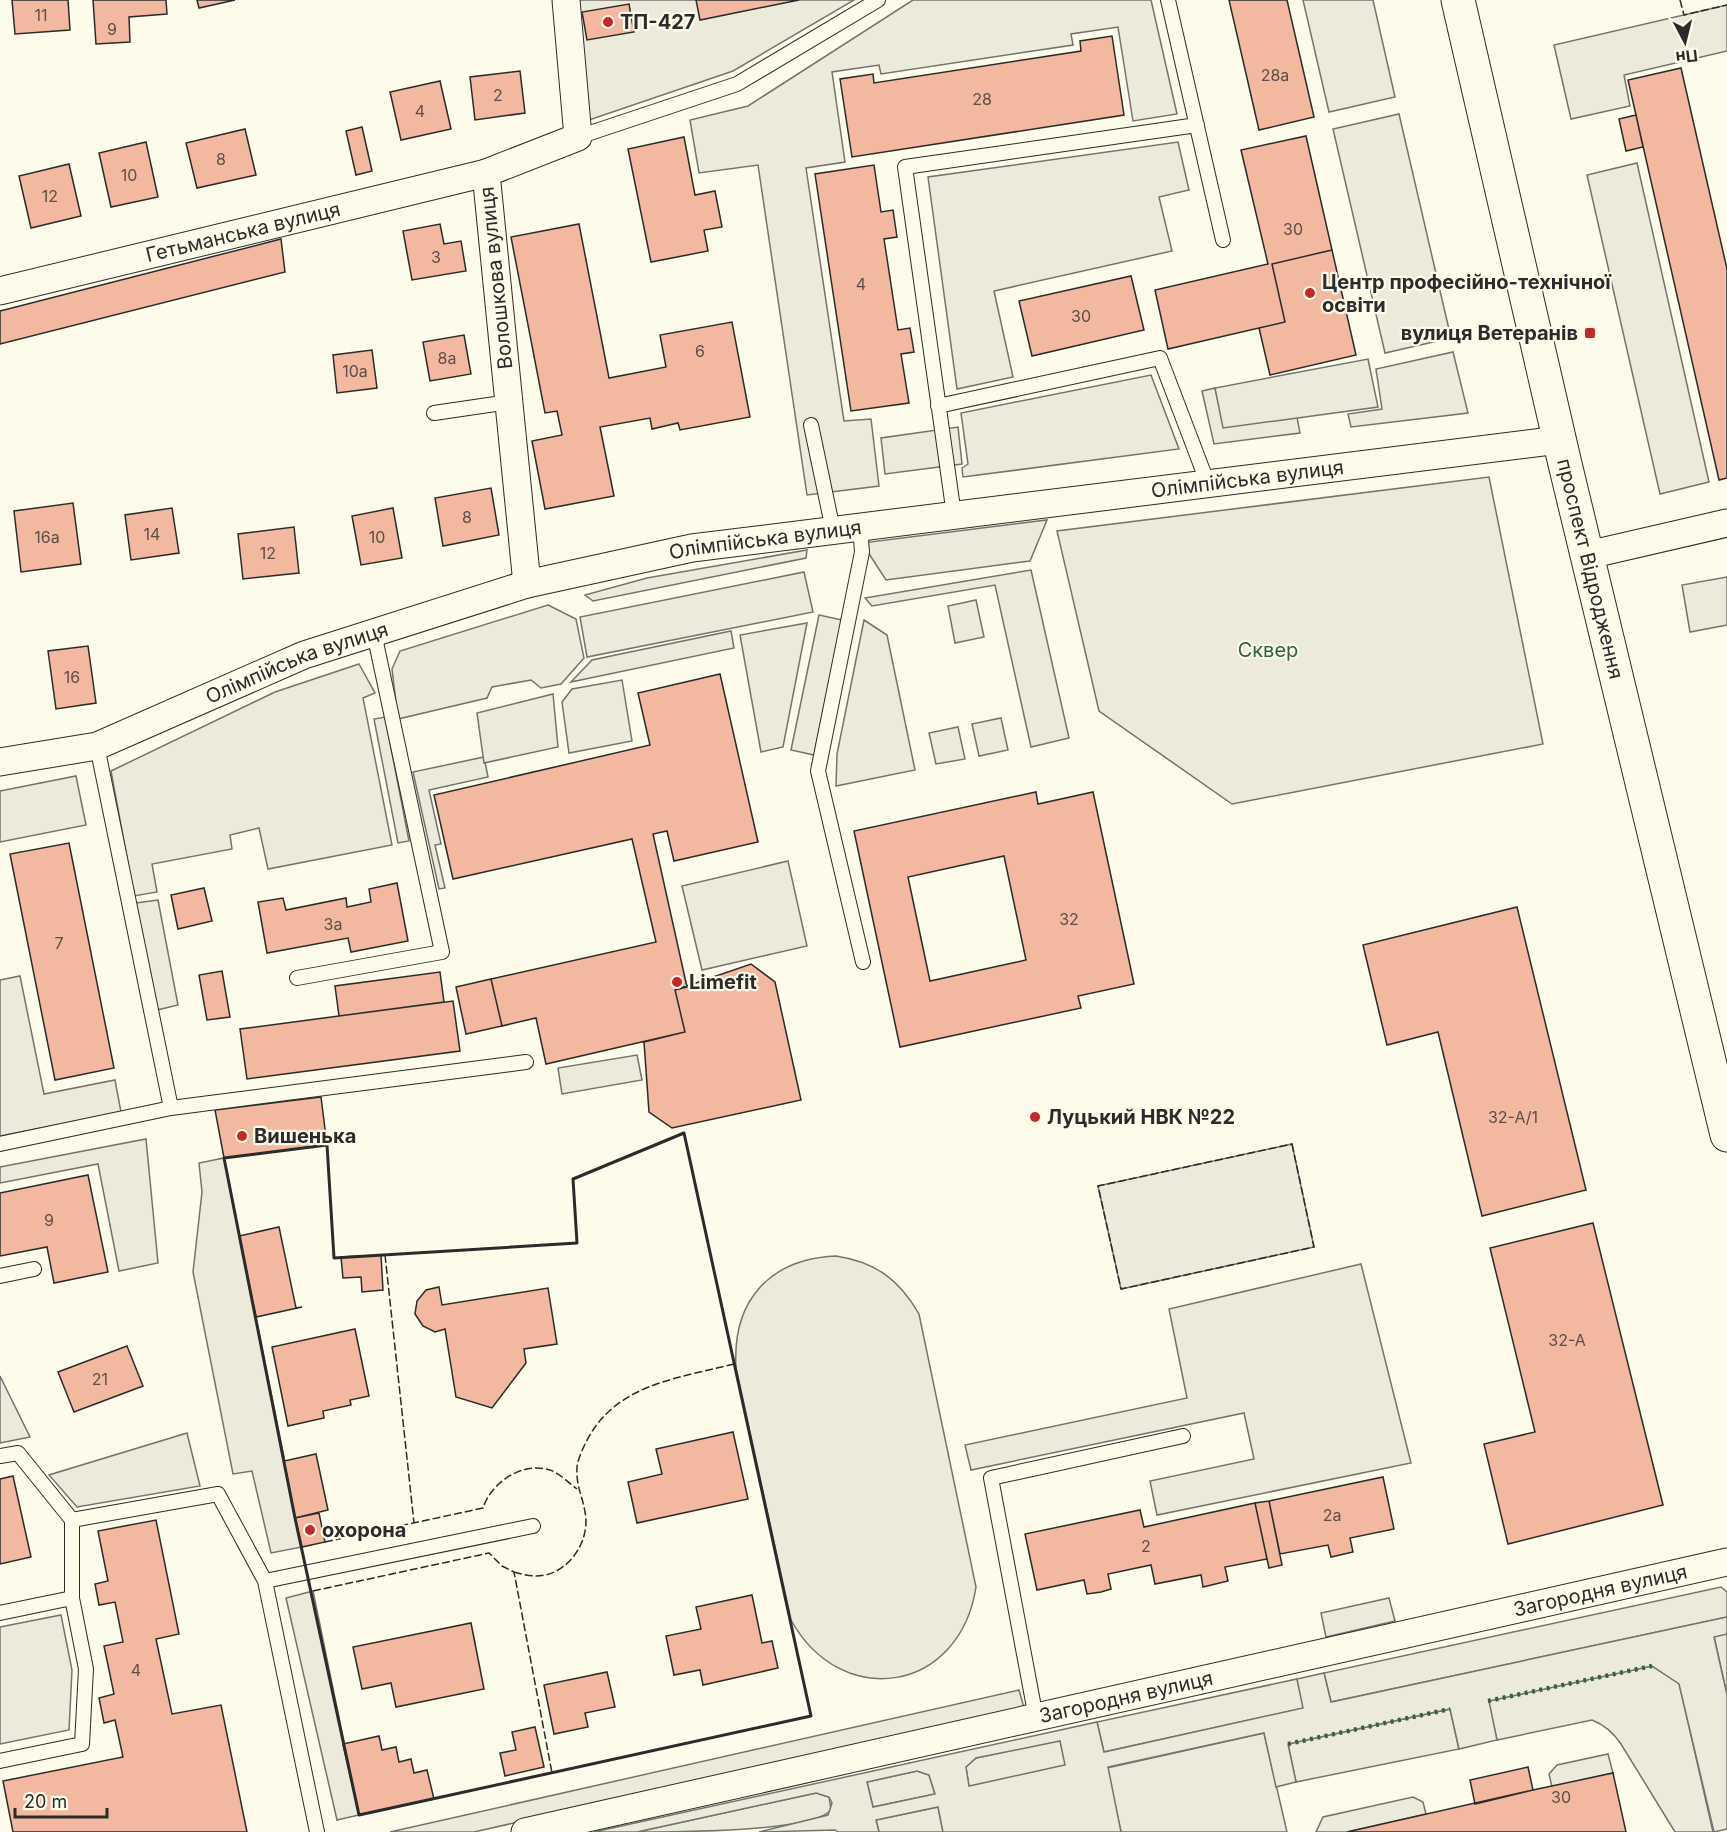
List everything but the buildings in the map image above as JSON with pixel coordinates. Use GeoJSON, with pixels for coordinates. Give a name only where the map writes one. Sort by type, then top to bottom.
{"type":"FeatureCollection","features":[{"type":"Feature","properties":{"kind":"main road","name":"проспект Відродження"},"geometry":{"type":"LineString","coordinates":[[1458,0],[1559,441],[1727,1135]]}},
{"type":"Feature","properties":{"kind":"street"},"geometry":{"type":"LineString","coordinates":[[566,0],[578,137]]}},
{"type":"Feature","properties":{"kind":"street","name":"Волошкова вулиця"},"geometry":{"type":"LineString","coordinates":[[527,584],[486,173],[578,137]]}},
{"type":"Feature","properties":{"kind":"street","name":"Гетьманська вулиця"},"geometry":{"type":"LineString","coordinates":[[0,291],[486,173]]}},
{"type":"Feature","properties":{"kind":"street","name":"Олімпійська вулиця"},"geometry":{"type":"LineString","coordinates":[[0,762],[97,746],[304,655],[527,584],[692,548],[1559,441]]}},
{"type":"Feature","properties":{"kind":"street"},"geometry":{"type":"LineString","coordinates":[[1588,555],[1727,523]]}},
{"type":"Feature","properties":{"kind":"street","name":"Загородня вулиця"},"geometry":{"type":"LineString","coordinates":[[525,1832],[1727,1562]]}},
{"type":"Feature","properties":{"kind":"lane"},"geometry":{"type":"LineString","coordinates":[[578,137],[737,84],[878,0]]}},
{"type":"Feature","properties":{"kind":"lane"},"geometry":{"type":"LineString","coordinates":[[1168,0],[1223,240]]}},
{"type":"Feature","properties":{"kind":"lane"},"geometry":{"type":"LineString","coordinates":[[954,515],[905,167],[1197,125]]}},
{"type":"Feature","properties":{"kind":"lane"},"geometry":{"type":"LineString","coordinates":[[938,406],[1160,358],[1208,484]]}},
{"type":"Feature","properties":{"kind":"lane"},"geometry":{"type":"LineString","coordinates":[[434,413],[509,402]]}},
{"type":"Feature","properties":{"kind":"lane"},"geometry":{"type":"LineString","coordinates":[[811,425],[833,530]]}},
{"type":"Feature","properties":{"kind":"lane"},"geometry":{"type":"LineString","coordinates":[[860,526],[862,552],[818,771],[864,962]]}},
{"type":"Feature","properties":{"kind":"lane"},"geometry":{"type":"LineString","coordinates":[[297,978],[441,952],[374,633]]}},
{"type":"Feature","properties":{"kind":"lane"},"geometry":{"type":"LineString","coordinates":[[97,746],[171,1108]]}},
{"type":"Feature","properties":{"kind":"lane"},"geometry":{"type":"LineString","coordinates":[[0,1144],[171,1108],[526,1062]]}},
{"type":"Feature","properties":{"kind":"lane"},"geometry":{"type":"LineString","coordinates":[[0,1276],[34,1269]]}},
{"type":"Feature","properties":{"kind":"lane"},"geometry":{"type":"LineString","coordinates":[[1036,1718],[991,1478],[1183,1436]]}},
{"type":"Feature","properties":{"kind":"lane"},"geometry":{"type":"LineString","coordinates":[[0,1456],[18,1453],[72,1520],[72,1598],[86,1669],[82,1744],[0,1761]]}},
{"type":"Feature","properties":{"kind":"lane"},"geometry":{"type":"LineString","coordinates":[[72,1520],[218,1494],[265,1581],[317,1832]]}},
{"type":"Feature","properties":{"kind":"lane"},"geometry":{"type":"LineString","coordinates":[[265,1581],[532,1526]]}},
{"type":"Feature","properties":{"kind":"lane"},"geometry":{"type":"LineString","coordinates":[[0,1613],[72,1598]]}},
{"type":"Feature","properties":{"kind":"green space"},"geometry":{"type":"Polygon","coordinates":[[[578,0],[854,0],[733,71],[589,120],[578,0]]]}},
{"type":"Feature","properties":{"kind":"green space"},"geometry":{"type":"Polygon","coordinates":[[[913,0],[1151,0],[1177,114],[1133,121],[1118,27],[1071,34],[1073,45],[881,74],[879,65],[832,72],[845,162],[806,168],[844,421],[871,419],[879,486],[807,495],[758,165],[699,173],[690,120],[748,106],[913,0]]]}},
{"type":"Feature","properties":{"kind":"green space"},"geometry":{"type":"Polygon","coordinates":[[[1303,0],[1373,0],[1395,97],[1329,112],[1303,0]]]}},
{"type":"Feature","properties":{"kind":"green space"},"geometry":{"type":"Polygon","coordinates":[[[1727,5],[1727,51],[1624,75],[1630,106],[1571,119],[1554,45],[1727,5]]]}},
{"type":"Feature","properties":{"kind":"green space"},"geometry":{"type":"Polygon","coordinates":[[[1399,114],[1451,338],[1385,353],[1333,129],[1399,114]]]}},
{"type":"Feature","properties":{"kind":"green space"},"geometry":{"type":"Polygon","coordinates":[[[1178,142],[1189,190],[1159,197],[1172,251],[994,291],[1013,377],[957,389],[928,177],[1178,142]]]}},
{"type":"Feature","properties":{"kind":"green space"},"geometry":{"type":"Polygon","coordinates":[[[1637,163],[1709,482],[1660,494],[1587,175],[1637,163]]]}},
{"type":"Feature","properties":{"kind":"green space"},"geometry":{"type":"Polygon","coordinates":[[[1453,352],[1468,413],[1351,427],[1348,414],[1382,409],[1376,369],[1453,352]]]}},
{"type":"Feature","properties":{"kind":"green space"},"geometry":{"type":"Polygon","coordinates":[[[1151,375],[1179,449],[963,477],[962,468],[968,464],[961,413],[1151,375]]]}},
{"type":"Feature","properties":{"kind":"green space"},"geometry":{"type":"Polygon","coordinates":[[[1215,388],[1224,427],[1297,417],[1300,433],[1214,444],[1202,391],[1215,388]]]}},
{"type":"Feature","properties":{"kind":"green space","name":"Сквер"},"geometry":{"type":"Polygon","coordinates":[[[1489,477],[1543,744],[1232,804],[1099,711],[1057,531],[1489,477]]]}},
{"type":"Feature","properties":{"kind":"green space"},"geometry":{"type":"Polygon","coordinates":[[[807,550],[806,558],[593,601],[585,595],[647,578],[807,550]]]}},
{"type":"Feature","properties":{"kind":"green space"},"geometry":{"type":"Polygon","coordinates":[[[1031,570],[1069,738],[1031,747],[995,585],[872,606],[865,598],[1031,570]]]}},
{"type":"Feature","properties":{"kind":"green space"},"geometry":{"type":"Polygon","coordinates":[[[1727,577],[1727,625],[1690,632],[1682,585],[1727,577]]]}},
{"type":"Feature","properties":{"kind":"green space"},"geometry":{"type":"Polygon","coordinates":[[[976,600],[984,637],[955,643],[948,606],[976,600]]]}},
{"type":"Feature","properties":{"kind":"green space"},"geometry":{"type":"Polygon","coordinates":[[[548,605],[576,619],[584,658],[561,684],[541,688],[531,680],[492,687],[487,698],[398,719],[392,669],[400,651],[548,605]]]}},
{"type":"Feature","properties":{"kind":"green space"},"geometry":{"type":"Polygon","coordinates":[[[864,620],[887,635],[915,770],[836,786],[837,754],[864,620]]]}},
{"type":"Feature","properties":{"kind":"green space"},"geometry":{"type":"Polygon","coordinates":[[[731,631],[734,648],[571,682],[592,660],[731,631]]]}},
{"type":"Feature","properties":{"kind":"green space"},"geometry":{"type":"Polygon","coordinates":[[[359,664],[375,693],[363,698],[392,845],[268,869],[259,828],[230,835],[232,849],[152,864],[157,892],[134,896],[111,771],[275,692],[359,664]]]}},
{"type":"Feature","properties":{"kind":"green space"},"geometry":{"type":"Polygon","coordinates":[[[622,680],[632,741],[569,753],[562,702],[572,689],[622,680]]]}},
{"type":"Feature","properties":{"kind":"green space"},"geometry":{"type":"Polygon","coordinates":[[[385,717],[409,841],[398,843],[374,719],[385,717]]]}},
{"type":"Feature","properties":{"kind":"green space"},"geometry":{"type":"Polygon","coordinates":[[[1001,718],[1008,750],[979,756],[972,724],[1001,718]]]}},
{"type":"Feature","properties":{"kind":"green space"},"geometry":{"type":"Polygon","coordinates":[[[958,727],[965,759],[936,764],[929,733],[958,727]]]}},
{"type":"Feature","properties":{"kind":"green space"},"geometry":{"type":"Polygon","coordinates":[[[484,757],[488,777],[429,790],[441,844],[435,845],[445,888],[439,889],[413,772],[484,757]]]}},
{"type":"Feature","properties":{"kind":"green space"},"geometry":{"type":"Polygon","coordinates":[[[76,776],[86,825],[0,842],[0,791],[76,776]]]}},
{"type":"Feature","properties":{"kind":"green space"},"geometry":{"type":"Polygon","coordinates":[[[20,976],[44,1094],[115,1080],[121,1112],[0,1136],[0,980],[20,976]]]}},
{"type":"Feature","properties":{"kind":"green space"},"geometry":{"type":"Polygon","coordinates":[[[146,1139],[158,1263],[119,1271],[98,1164],[0,1183],[0,1167],[146,1139]]]}},
{"type":"Feature","properties":{"kind":"green space"},"geometry":{"type":"Polygon","coordinates":[[[1292,1144],[1314,1247],[1121,1289],[1098,1186],[1292,1144]]]}},
{"type":"Feature","properties":{"kind":"green space"},"geometry":{"type":"Polygon","coordinates":[[[224,1158],[302,1547],[271,1553],[252,1471],[233,1474],[193,1272],[202,1192],[199,1163],[224,1158]]]}},
{"type":"Feature","properties":{"kind":"green space"},"geometry":{"type":"Polygon","coordinates":[[[836,1256],[863,1263],[885,1274],[903,1291],[919,1314],[976,1587],[966,1622],[948,1649],[924,1668],[897,1677],[868,1678],[839,1668],[813,1649],[791,1620],[736,1368],[736,1344],[741,1323],[748,1304],[759,1288],[774,1275],[792,1265],[812,1259],[836,1256]]]}},
{"type":"Feature","properties":{"kind":"green space"},"geometry":{"type":"Polygon","coordinates":[[[1361,1264],[1411,1463],[1157,1515],[1150,1481],[1254,1459],[1244,1413],[971,1470],[965,1445],[1187,1398],[1169,1309],[1361,1264]]]}},
{"type":"Feature","properties":{"kind":"green space"},"geometry":{"type":"Polygon","coordinates":[[[0,1376],[30,1437],[0,1443],[0,1376]]]}},
{"type":"Feature","properties":{"kind":"green space"},"geometry":{"type":"Polygon","coordinates":[[[187,1433],[200,1486],[77,1507],[49,1475],[187,1433]]]}},
{"type":"Feature","properties":{"kind":"green space"},"geometry":{"type":"Polygon","coordinates":[[[1721,1587],[1727,1592],[1727,1617],[1331,1702],[1324,1673],[1721,1587]]]}},
{"type":"Feature","properties":{"kind":"green space"},"geometry":{"type":"Polygon","coordinates":[[[313,1591],[359,1815],[337,1820],[286,1598],[313,1591]]]}},
{"type":"Feature","properties":{"kind":"green space"},"geometry":{"type":"Polygon","coordinates":[[[1389,1598],[1395,1621],[1326,1637],[1321,1613],[1389,1598]]]}},
{"type":"Feature","properties":{"kind":"green space"},"geometry":{"type":"Polygon","coordinates":[[[61,1615],[72,1670],[69,1730],[0,1744],[0,1627],[61,1615]]]}},
{"type":"Feature","properties":{"kind":"green space"},"geometry":{"type":"Polygon","coordinates":[[[1727,1633],[1727,1695],[1714,1636],[1727,1633]]]}},
{"type":"Feature","properties":{"kind":"green space"},"geometry":{"type":"Polygon","coordinates":[[[1652,1666],[1679,1683],[1713,1832],[1675,1832],[1618,1740],[1608,1729],[1597,1722],[1592,1720],[1497,1740],[1488,1701],[1652,1666]]]}},
{"type":"Feature","properties":{"kind":"green space"},"geometry":{"type":"Polygon","coordinates":[[[1297,1679],[1304,1708],[1104,1752],[1097,1722],[1297,1679]]]}},
{"type":"Feature","properties":{"kind":"green space"},"geometry":{"type":"Polygon","coordinates":[[[1019,1690],[1024,1708],[474,1832],[390,1832],[1019,1690]]]}},
{"type":"Feature","properties":{"kind":"green space"},"geometry":{"type":"Polygon","coordinates":[[[1450,1709],[1459,1749],[1296,1782],[1288,1744],[1450,1709]]]}},
{"type":"Feature","properties":{"kind":"green space"},"geometry":{"type":"Polygon","coordinates":[[[1264,1733],[1287,1832],[1121,1832],[1107,1768],[1264,1733]]]}},
{"type":"Feature","properties":{"kind":"green space"},"geometry":{"type":"Polygon","coordinates":[[[1060,1740],[1066,1765],[969,1787],[966,1767],[976,1758],[1060,1740]]]}},
{"type":"Feature","properties":{"kind":"green space"},"geometry":{"type":"Polygon","coordinates":[[[1608,1754],[1613,1773],[1552,1787],[1549,1774],[1557,1765],[1608,1754]]]}},
{"type":"Feature","properties":{"kind":"green space"},"geometry":{"type":"Polygon","coordinates":[[[917,1771],[929,1775],[935,1794],[873,1807],[867,1782],[917,1771]]]}},
{"type":"Feature","properties":{"kind":"green space"},"geometry":{"type":"Polygon","coordinates":[[[816,1793],[829,1797],[831,1810],[819,1817],[798,1823],[741,1829],[637,1832],[816,1793]]]}},
{"type":"Feature","properties":{"kind":"green space"},"geometry":{"type":"Polygon","coordinates":[[[1413,1797],[1423,1802],[1426,1814],[1347,1832],[1316,1832],[1323,1817],[1413,1797]]]}},
{"type":"Feature","properties":{"kind":"green space"},"geometry":{"type":"Polygon","coordinates":[[[938,1807],[943,1832],[879,1832],[876,1820],[938,1807]]]}},
{"type":"Feature","properties":{"kind":"shaded area"},"geometry":{"type":"Polygon","coordinates":[[[1368,359],[1378,407],[1223,428],[1215,388],[1368,359]]]}},
{"type":"Feature","properties":{"kind":"shaded area"},"geometry":{"type":"Polygon","coordinates":[[[958,427],[962,464],[885,474],[881,438],[958,427]]]}},
{"type":"Feature","properties":{"kind":"shaded area"},"geometry":{"type":"Polygon","coordinates":[[[1047,520],[1030,561],[886,580],[862,543],[1047,520]]]}},
{"type":"Feature","properties":{"kind":"shaded area"},"geometry":{"type":"Polygon","coordinates":[[[804,572],[813,612],[587,657],[580,617],[804,572]]]}},
{"type":"Feature","properties":{"kind":"shaded area"},"geometry":{"type":"Polygon","coordinates":[[[819,615],[842,620],[814,755],[791,750],[819,615]]]}},
{"type":"Feature","properties":{"kind":"shaded area"},"geometry":{"type":"Polygon","coordinates":[[[807,623],[783,747],[761,752],[740,635],[807,623]]]}},
{"type":"Feature","properties":{"kind":"shaded area"},"geometry":{"type":"Polygon","coordinates":[[[553,694],[558,747],[484,763],[477,713],[553,694]]]}},
{"type":"Feature","properties":{"kind":"shaded area"},"geometry":{"type":"Polygon","coordinates":[[[788,861],[807,946],[702,970],[682,886],[788,861]]]}},
{"type":"Feature","properties":{"kind":"shaded area"},"geometry":{"type":"Polygon","coordinates":[[[158,900],[178,1005],[157,1010],[136,903],[158,900]]]}},
{"type":"Feature","properties":{"kind":"shaded area"},"geometry":{"type":"Polygon","coordinates":[[[637,1055],[642,1080],[562,1094],[558,1068],[637,1055]]]}},
{"type":"Feature","properties":{"kind":"shaded area"},"geometry":{"type":"Polygon","coordinates":[[[1727,1617],[1727,1634],[1714,1637],[1727,1695],[1727,1829],[1714,1832],[1679,1684],[1652,1666],[1489,1701],[1497,1740],[1459,1749],[1450,1709],[1288,1744],[1296,1782],[1276,1787],[1264,1733],[1108,1767],[1121,1832],[943,1832],[938,1807],[876,1820],[879,1832],[838,1832],[835,1830],[759,1832],[828,1815],[832,1803],[829,1797],[816,1793],[637,1832],[594,1832],[1097,1722],[1104,1752],[1303,1708],[1297,1679],[1324,1673],[1331,1702],[1727,1617]],[[1060,1741],[976,1758],[966,1767],[969,1786],[1065,1765],[1060,1741]],[[917,1771],[867,1782],[873,1807],[935,1794],[929,1775],[917,1771]]]}},
{"type":"Feature","properties":{"kind":"hedge"},"geometry":{"type":"LineString","coordinates":[[1488,1701],[1652,1666]]}},
{"type":"Feature","properties":{"kind":"hedge"},"geometry":{"type":"LineString","coordinates":[[1288,1744],[1450,1709]]}},
{"type":"Feature","properties":{"kind":"fence"},"geometry":{"type":"LineString","coordinates":[[1680,0],[1684,15],[1727,5]]}},
{"type":"Feature","properties":{"kind":"fence"},"geometry":{"type":"LineString","coordinates":[[1292,1144],[1314,1247],[1121,1289],[1098,1186],[1292,1144]]}},
{"type":"Feature","properties":{"kind":"fence"},"geometry":{"type":"LineString","coordinates":[[385,1255],[414,1523]]}},
{"type":"Feature","properties":{"kind":"fence"},"geometry":{"type":"LineString","coordinates":[[514,1572],[533,1576],[558,1570],[575,1555],[581,1545],[586,1523],[577,1480],[577,1467],[583,1448],[606,1414],[621,1402],[656,1384],[734,1364]]}},
{"type":"Feature","properties":{"kind":"fence"},"geometry":{"type":"LineString","coordinates":[[325,1542],[483,1508],[493,1490],[509,1476],[519,1471],[539,1468],[550,1470],[577,1489]]}},
{"type":"Feature","properties":{"kind":"fence"},"geometry":{"type":"LineString","coordinates":[[313,1591],[489,1553],[502,1566],[514,1572],[552,1773]]}},
{"type":"Feature","properties":{"kind":"wall"},"geometry":{"type":"LineString","coordinates":[[684,1133],[811,1716],[359,1815],[295,1518],[224,1158],[327,1145],[334,1258],[577,1243],[573,1179],[684,1133]]}},
{"type":"Feature","properties":{"kind":"place","name":"ТП-427"},"geometry":{"type":"Point","coordinates":[608,22]}},
{"type":"Feature","properties":{"kind":"place","name":"Центр професійно-технічної освіти"},"geometry":{"type":"Point","coordinates":[1310,293]}},
{"type":"Feature","properties":{"kind":"place","name":"вулиця Ветеранів"},"geometry":{"type":"Point","coordinates":[1590,333]}},
{"type":"Feature","properties":{"kind":"place","name":"Limefit"},"geometry":{"type":"Point","coordinates":[677,982]}},
{"type":"Feature","properties":{"kind":"place","name":"Луцький НВК №22"},"geometry":{"type":"Point","coordinates":[1035,1117]}},
{"type":"Feature","properties":{"kind":"place","name":"Вишенька"},"geometry":{"type":"Point","coordinates":[242,1136]}},
{"type":"Feature","properties":{"kind":"place","name":"охорона"},"geometry":{"type":"Point","coordinates":[310,1530]}}]}
